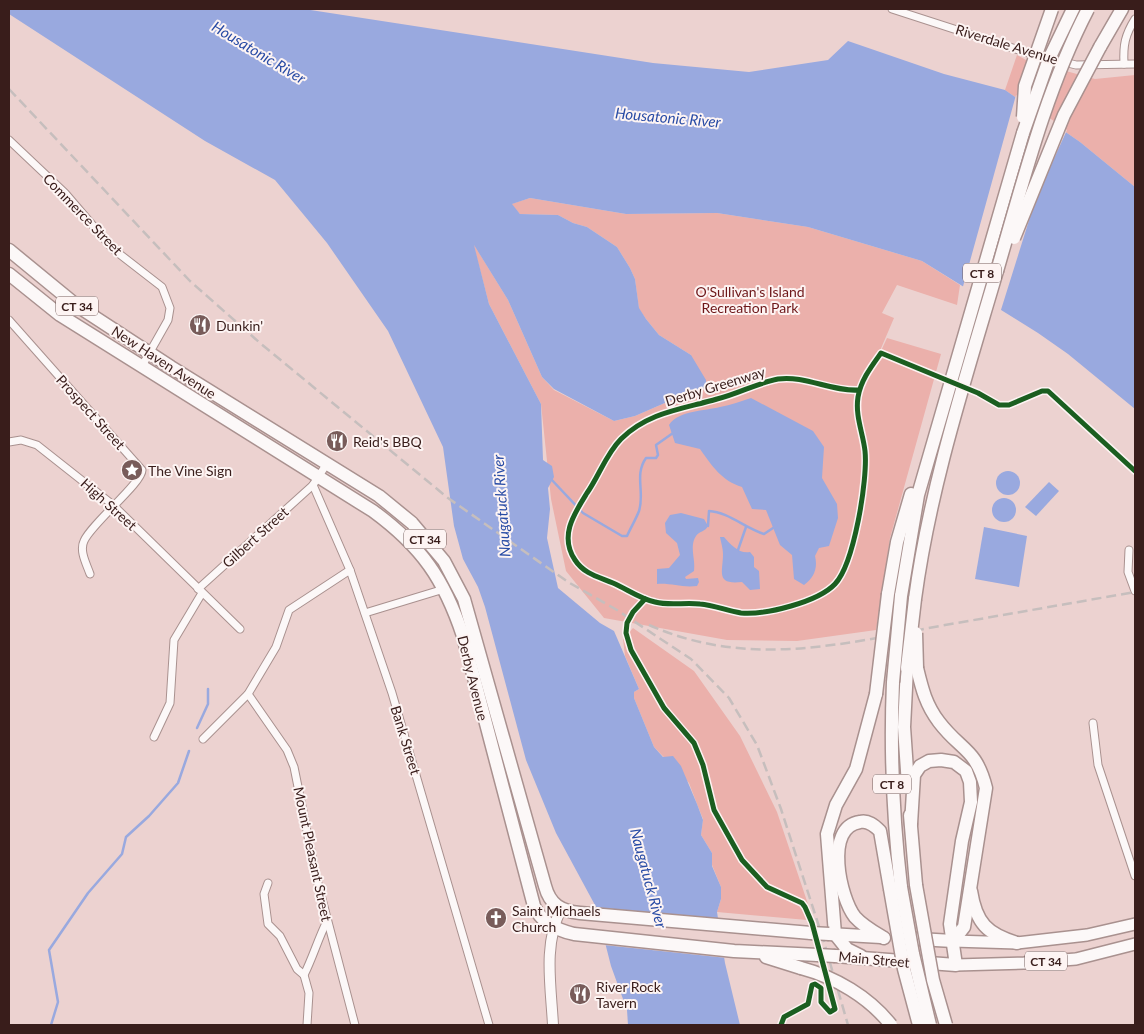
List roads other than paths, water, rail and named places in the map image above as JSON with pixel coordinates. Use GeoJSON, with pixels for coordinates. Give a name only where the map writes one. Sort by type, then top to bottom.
{"type":"FeatureCollection","features":[{"type":"Feature","properties":{"kind":"highway"},"geometry":{"type":"LineString","coordinates":[[1023,132],[1025,86],[1052,9]]}},
{"type":"Feature","properties":{"kind":"highway","name":"CT 8"},"geometry":{"type":"LineString","coordinates":[[930,1025],[896,888],[890,735],[895,595],[918,496],[1023,132],[1046,65],[1073,9]]}},
{"type":"Feature","properties":{"kind":"highway","name":"CT 8"},"geometry":{"type":"LineString","coordinates":[[946,1025],[933,980],[916,885],[904,727],[912,668],[915,599],[920,557],[937,480],[954,418],[1043,112],[1066,53],[1088,9]]}},
{"type":"Feature","properties":{"kind":"highway"},"geometry":{"type":"LineString","coordinates":[[997,272],[1014,238],[1071,100],[1122,9]]}},
{"type":"Feature","properties":{"kind":"highway","name":"New Haven Avenue"},"geometry":{"type":"LineString","coordinates":[[9,250],[76,305],[326,465]]}},
{"type":"Feature","properties":{"kind":"highway","name":"New Haven Avenue"},"geometry":{"type":"LineString","coordinates":[[9,274],[60,315],[142,366],[315,481]]}},
{"type":"Feature","properties":{"kind":"highway","name":"Derby Avenue"},"geometry":{"type":"LineString","coordinates":[[326,465],[379,496],[412,523],[444,561],[464,599],[502,787],[534,908],[542,919],[553,927]]}},
{"type":"Feature","properties":{"kind":"highway","name":"Derby Avenue"},"geometry":{"type":"LineString","coordinates":[[315,481],[373,511],[401,532],[430,566],[444,589],[473,651],[548,896],[561,909]]}},
{"type":"Feature","properties":{"kind":"highway"},"geometry":{"type":"LineString","coordinates":[[864,958],[847,949],[832,934],[828,834],[836,805],[856,769],[876,694],[895,595]]}},
{"type":"Feature","properties":{"kind":"highway"},"geometry":{"type":"LineString","coordinates":[[912,668],[923,696],[940,723],[981,767],[986,788],[964,928],[954,941]]}},
{"type":"Feature","properties":{"kind":"highway"},"geometry":{"type":"LineString","coordinates":[[911,824],[914,775],[920,766],[929,761],[941,760],[954,762],[966,771],[970,782],[971,802],[962,841],[950,924],[956,965]]}},
{"type":"Feature","properties":{"kind":"highway"},"geometry":{"type":"LineString","coordinates":[[502,787],[515,784]]}},
{"type":"Feature","properties":{"kind":"highway"},"geometry":{"type":"LineString","coordinates":[[884,938],[857,919],[846,900],[840,872],[839,845],[842,832],[852,824],[865,821],[876,826],[880,831],[896,888],[904,969],[919,1025]]}},
{"type":"Feature","properties":{"kind":"highway"},"geometry":{"type":"LineString","coordinates":[[971,879],[973,900],[985,927],[1002,938],[1017,943]]}},
{"type":"Feature","properties":{"kind":"highway","name":"Main Street"},"geometry":{"type":"LineString","coordinates":[[561,909],[580,913],[728,927],[954,941]]}},
{"type":"Feature","properties":{"kind":"highway","name":"Main Street"},"geometry":{"type":"LineString","coordinates":[[553,927],[574,934],[734,951],[956,965]]}},
{"type":"Feature","properties":{"kind":"highway"},"geometry":{"type":"LineString","coordinates":[[754,952],[820,973],[854,992],[883,1015],[891,1025]]}},
{"type":"Feature","properties":{"kind":"main road"},"geometry":{"type":"LineString","coordinates":[[553,1025],[550,947],[553,927],[561,909]]}},
{"type":"Feature","properties":{"kind":"main road","name":"Main Street"},"geometry":{"type":"LineString","coordinates":[[954,941],[1017,943],[1083,935],[1135,924]]}},
{"type":"Feature","properties":{"kind":"main road","name":"Main Street"},"geometry":{"type":"LineString","coordinates":[[956,965],[1076,959],[1135,944]]}},
{"type":"Feature","properties":{"kind":"street","name":"Riverdale Avenue"},"geometry":{"type":"LineString","coordinates":[[892,9],[1028,53],[1076,65],[1135,64]]}},
{"type":"Feature","properties":{"kind":"street"},"geometry":{"type":"LineString","coordinates":[[1124,64],[1123,46],[1126,34],[1135,19]]}},
{"type":"Feature","properties":{"kind":"street","name":"Commerce Street"},"geometry":{"type":"LineString","coordinates":[[9,140],[65,193],[113,249],[162,287],[170,314],[166,325],[142,366]]}},
{"type":"Feature","properties":{"kind":"street","name":"Prospect Street"},"geometry":{"type":"LineString","coordinates":[[9,320],[11,329],[140,467],[140,478],[113,505],[83,541],[83,554],[90,574]]}},
{"type":"Feature","properties":{"kind":"street","name":"High Street"},"geometry":{"type":"LineString","coordinates":[[9,442],[21,440],[38,445],[113,505],[240,629]]}},
{"type":"Feature","properties":{"kind":"street"},"geometry":{"type":"LineString","coordinates":[[315,481],[326,465]]}},
{"type":"Feature","properties":{"kind":"street","name":"Bank Street"},"geometry":{"type":"LineString","coordinates":[[315,481],[350,570],[408,743],[489,1025]]}},
{"type":"Feature","properties":{"kind":"street","name":"Gilbert Street"},"geometry":{"type":"LineString","coordinates":[[154,737],[170,702],[174,640],[200,591],[315,481]]}},
{"type":"Feature","properties":{"kind":"street"},"geometry":{"type":"LineString","coordinates":[[1129,550],[1128,572],[1135,591]]}},
{"type":"Feature","properties":{"kind":"street"},"geometry":{"type":"LineString","coordinates":[[203,739],[248,694],[276,647],[289,610],[350,570]]}},
{"type":"Feature","properties":{"kind":"street"},"geometry":{"type":"LineString","coordinates":[[365,613],[444,589]]}},
{"type":"Feature","properties":{"kind":"street","name":"Mount Pleasant Street"},"geometry":{"type":"LineString","coordinates":[[248,694],[287,750],[294,767],[316,876],[355,1025]]}},
{"type":"Feature","properties":{"kind":"street"},"geometry":{"type":"LineString","coordinates":[[1093,723],[1098,765],[1135,876]]}},
{"type":"Feature","properties":{"kind":"street"},"geometry":{"type":"LineString","coordinates":[[268,883],[264,894],[268,924],[280,936],[297,969],[304,975],[309,993],[307,1025]]}},
{"type":"Feature","properties":{"kind":"street"},"geometry":{"type":"LineString","coordinates":[[304,975],[328,920]]}},
{"type":"Feature","properties":{"kind":"water"},"geometry":{"type":"Polygon","coordinates":[[[9,9],[304,9],[653,63],[749,72],[828,60],[848,41],[944,74],[1005,90],[1080,142],[1135,187],[1135,409],[1068,354],[1038,333],[922,261],[808,227],[717,213],[626,214],[530,198],[512,204],[520,214],[558,215],[573,223],[587,227],[617,247],[635,279],[639,308],[646,319],[659,335],[691,355],[706,380],[706,385],[700,393],[674,399],[635,416],[614,421],[554,389],[542,377],[508,300],[474,245],[489,304],[541,404],[543,460],[552,466],[554,477],[548,488],[550,509],[547,538],[558,588],[600,623],[614,631],[639,689],[634,692],[634,698],[654,747],[663,757],[673,756],[681,766],[697,804],[703,820],[701,835],[712,853],[712,866],[721,887],[721,899],[717,912],[725,963],[740,1025],[628,1025],[627,1010],[611,966],[596,907],[556,833],[526,760],[485,607],[478,587],[463,559],[454,526],[443,447],[388,331],[327,243],[275,180],[205,141],[9,14],[9,9]]]}},
{"type":"Feature","properties":{"kind":"water"},"geometry":{"type":"Polygon","coordinates":[[[751,398],[813,431],[824,447],[822,478],[837,504],[838,518],[829,546],[819,548],[815,556],[816,565],[814,572],[804,585],[794,579],[792,555],[780,545],[766,510],[752,509],[742,487],[723,477],[700,449],[675,443],[669,425],[679,416],[751,398]]]}},
{"type":"Feature","properties":{"kind":"water"},"geometry":{"type":"Polygon","coordinates":[[[1008,471],[1017,474],[1020,483],[1017,492],[1008,495],[999,492],[996,483],[999,474],[1008,471]]]}},
{"type":"Feature","properties":{"kind":"water"},"geometry":{"type":"Polygon","coordinates":[[[1049,482],[1059,491],[1036,516],[1025,507],[1049,482]]]}},
{"type":"Feature","properties":{"kind":"water"},"geometry":{"type":"Polygon","coordinates":[[[1004,498],[1013,501],[1016,510],[1013,519],[1004,522],[995,519],[992,510],[995,501],[1004,498]]]}},
{"type":"Feature","properties":{"kind":"water"},"geometry":{"type":"Polygon","coordinates":[[[681,513],[704,519],[708,526],[697,534],[694,540],[694,571],[685,577],[686,579],[698,578],[699,582],[697,586],[657,584],[657,569],[669,568],[680,555],[677,543],[666,533],[665,523],[670,515],[681,513]]]}},
{"type":"Feature","properties":{"kind":"water"},"geometry":{"type":"Polygon","coordinates":[[[984,527],[1027,536],[1019,587],[975,579],[984,527]]]}},
{"type":"Feature","properties":{"kind":"water"},"geometry":{"type":"Polygon","coordinates":[[[720,537],[724,537],[742,552],[750,552],[754,557],[754,567],[759,571],[760,589],[750,590],[742,582],[724,579],[722,576],[723,552],[720,537]]]}},
{"type":"Feature","properties":{"kind":"waterway"},"geometry":{"type":"LineString","coordinates":[[550,478],[583,513],[622,536],[627,536],[641,504],[640,477],[642,464],[646,458],[656,458],[658,455],[656,445],[673,433]]}},
{"type":"Feature","properties":{"kind":"waterway"},"geometry":{"type":"LineString","coordinates":[[708,526],[709,511],[723,514],[764,534],[776,526]]}},
{"type":"Feature","properties":{"kind":"waterway"},"geometry":{"type":"LineString","coordinates":[[738,550],[746,527]]}},
{"type":"Feature","properties":{"kind":"waterway"},"geometry":{"type":"LineString","coordinates":[[197,728],[208,704],[208,689]]}},
{"type":"Feature","properties":{"kind":"waterway"},"geometry":{"type":"LineString","coordinates":[[51,1025],[58,1002],[49,950],[88,893],[122,854],[126,837],[149,816],[178,783],[189,751]]}},
{"type":"Feature","properties":{"kind":"railway"},"geometry":{"type":"LineString","coordinates":[[9,89],[190,281],[260,343],[448,498],[568,582],[617,610],[691,659],[729,698],[757,745],[781,809],[824,942],[848,1025]]}},
{"type":"Feature","properties":{"kind":"railway"},"geometry":{"type":"LineString","coordinates":[[649,625],[686,638],[723,646],[759,649],[796,649],[870,639],[1135,592]]}},
{"type":"Feature","properties":{"kind":"place","name":"Dunkin'"},"geometry":{"type":"Point","coordinates":[200,325]}},
{"type":"Feature","properties":{"kind":"place","name":"Reid's BBQ"},"geometry":{"type":"Point","coordinates":[337,441]}},
{"type":"Feature","properties":{"kind":"place","name":"The Vine Sign"},"geometry":{"type":"Point","coordinates":[132,470]}},
{"type":"Feature","properties":{"kind":"place","name":"Saint Michaels Church"},"geometry":{"type":"Point","coordinates":[496,918]}},
{"type":"Feature","properties":{"kind":"place","name":"River Rock Tavern"},"geometry":{"type":"Point","coordinates":[580,994]}},
{"type":"Feature","properties":{"kind":"water label","name":"Housatonic River"},"geometry":{"type":"Point","coordinates":[259,52]}},
{"type":"Feature","properties":{"kind":"water label","name":"Housatonic River"},"geometry":{"type":"Point","coordinates":[668,117]}},
{"type":"Feature","properties":{"kind":"water label","name":"Naugatuck River"},"geometry":{"type":"Point","coordinates":[501,506]}},
{"type":"Feature","properties":{"kind":"water label","name":"Naugatuck River"},"geometry":{"type":"Point","coordinates":[649,878]}},
{"type":"Feature","properties":{"kind":"park label","name":"O'Sullivan's Island Recreation Park"},"geometry":{"type":"Point","coordinates":[750,300]}}]}
